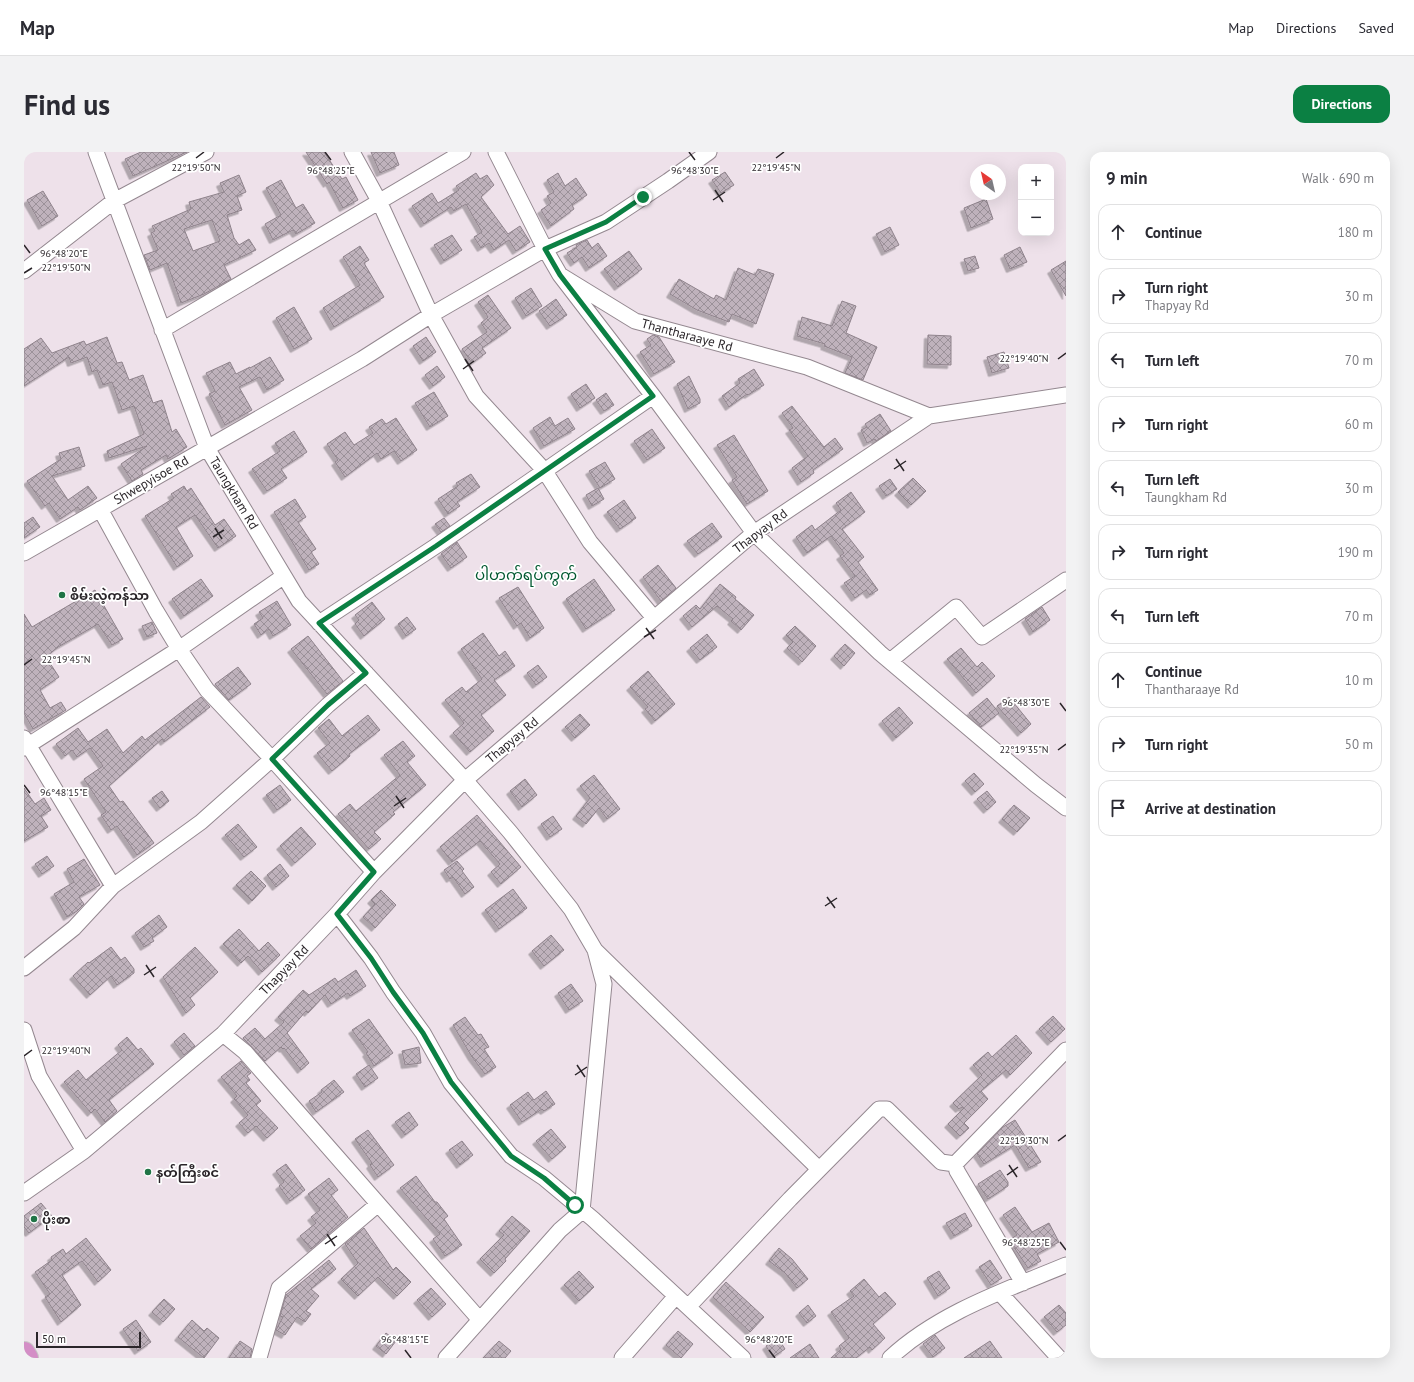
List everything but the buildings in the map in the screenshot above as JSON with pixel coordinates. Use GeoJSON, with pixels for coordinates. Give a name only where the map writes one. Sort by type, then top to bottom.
{"type":"FeatureCollection","features":[{"type":"Feature","properties":{"kind":"highway"},"geometry":{"type":"LineString","coordinates":[[24,1353],[28,1358]]}},
{"type":"Feature","properties":{"kind":"street","name":"Taungkham Rd"},"geometry":{"type":"LineString","coordinates":[[96,152],[162,330],[208,448],[298,601],[465,780],[510,832],[571,909],[595,950]]}},
{"type":"Feature","properties":{"kind":"street"},"geometry":{"type":"LineString","coordinates":[[24,271],[114,201],[206,152]]}},
{"type":"Feature","properties":{"kind":"street"},"geometry":{"type":"LineString","coordinates":[[352,152],[380,201],[431,315],[476,396],[544,470],[590,542],[654,618]]}},
{"type":"Feature","properties":{"kind":"street"},"geometry":{"type":"LineString","coordinates":[[162,330],[463,152]]}},
{"type":"Feature","properties":{"kind":"street","name":"Thantharaaye Rd"},"geometry":{"type":"LineString","coordinates":[[496,152],[545,249],[560,275],[635,321],[807,367],[929,416]]}},
{"type":"Feature","properties":{"kind":"street","name":"Shwepyisoe Rd"},"geometry":{"type":"LineString","coordinates":[[24,553],[362,359],[431,315],[545,249],[606,222],[709,152]]}},
{"type":"Feature","properties":{"kind":"street"},"geometry":{"type":"LineString","coordinates":[[560,275],[653,396],[754,533],[890,662],[1036,785],[1066,808]]}},
{"type":"Feature","properties":{"kind":"street","name":"Thapyay Rd"},"geometry":{"type":"LineString","coordinates":[[24,1193],[84,1152],[223,1034],[337,914],[374,872],[465,780],[754,533],[929,416],[1066,395]]}},
{"type":"Feature","properties":{"kind":"street"},"geometry":{"type":"LineString","coordinates":[[319,623],[436,546],[653,396]]}},
{"type":"Feature","properties":{"kind":"street"},"geometry":{"type":"LineString","coordinates":[[100,509],[179,649],[207,690],[272,759],[374,872]]}},
{"type":"Feature","properties":{"kind":"street"},"geometry":{"type":"LineString","coordinates":[[113,886],[25,744],[179,649],[284,576]]}},
{"type":"Feature","properties":{"kind":"street"},"geometry":{"type":"LineString","coordinates":[[890,662],[956,607],[982,637],[1066,580]]}},
{"type":"Feature","properties":{"kind":"street"},"geometry":{"type":"LineString","coordinates":[[24,968],[74,928],[113,886],[201,822],[272,759],[328,705],[366,673]]}},
{"type":"Feature","properties":{"kind":"street"},"geometry":{"type":"LineString","coordinates":[[337,914],[371,958],[393,992],[423,1033],[451,1082],[511,1156],[544,1178],[582,1211],[742,1358]]}},
{"type":"Feature","properties":{"kind":"street"},"geometry":{"type":"LineString","coordinates":[[595,950],[819,1169]]}},
{"type":"Feature","properties":{"kind":"street"},"geometry":{"type":"LineString","coordinates":[[446,1358],[560,1230],[582,1211],[604,984],[595,950]]}},
{"type":"Feature","properties":{"kind":"street"},"geometry":{"type":"LineString","coordinates":[[24,1030],[39,1076],[84,1152]]}},
{"type":"Feature","properties":{"kind":"street"},"geometry":{"type":"LineString","coordinates":[[223,1034],[245,1052],[377,1205],[480,1320]]}},
{"type":"Feature","properties":{"kind":"street"},"geometry":{"type":"LineString","coordinates":[[955,1164],[1066,1050]]}},
{"type":"Feature","properties":{"kind":"street"},"geometry":{"type":"LineString","coordinates":[[688,1307],[819,1169],[879,1109],[887,1109],[941,1162],[955,1164]]}},
{"type":"Feature","properties":{"kind":"street"},"geometry":{"type":"LineString","coordinates":[[955,1164],[957,1171],[1023,1283]]}},
{"type":"Feature","properties":{"kind":"street"},"geometry":{"type":"LineString","coordinates":[[259,1358],[279,1288],[377,1205]]}},
{"type":"Feature","properties":{"kind":"street"},"geometry":{"type":"LineString","coordinates":[[893,1357],[907,1342],[935,1323],[1000,1293],[1066,1266]]}},
{"type":"Feature","properties":{"kind":"street"},"geometry":{"type":"LineString","coordinates":[[1000,1293],[1059,1358]]}},
{"type":"Feature","properties":{"kind":"street"},"geometry":{"type":"LineString","coordinates":[[622,1358],[676,1296]]}},
{"type":"Feature","properties":{"kind":"place","name":"စိမ်းလဲ့ကန်သာ"},"geometry":{"type":"Point","coordinates":[62,595]}},
{"type":"Feature","properties":{"kind":"place","name":"နတ်ကြီးစင်"},"geometry":{"type":"Point","coordinates":[148,1172]}},
{"type":"Feature","properties":{"kind":"place","name":"ပိုးစာ"},"geometry":{"type":"Point","coordinates":[34,1219]}},
{"type":"Feature","properties":{"kind":"district","name":"ပါဟက်ရပ်ကွက်"},"geometry":{"type":"Point","coordinates":[526,574]}},
{"type":"Feature","properties":{"kind":"route"},"geometry":{"type":"LineString","coordinates":[[575,1205],[544,1178],[511,1156],[451,1082],[423,1033],[393,992],[371,958],[337,914],[374,872],[272,759],[328,705],[366,673],[319,623],[436,546],[653,396],[560,275],[545,249],[606,222],[643,197]]}}]}
